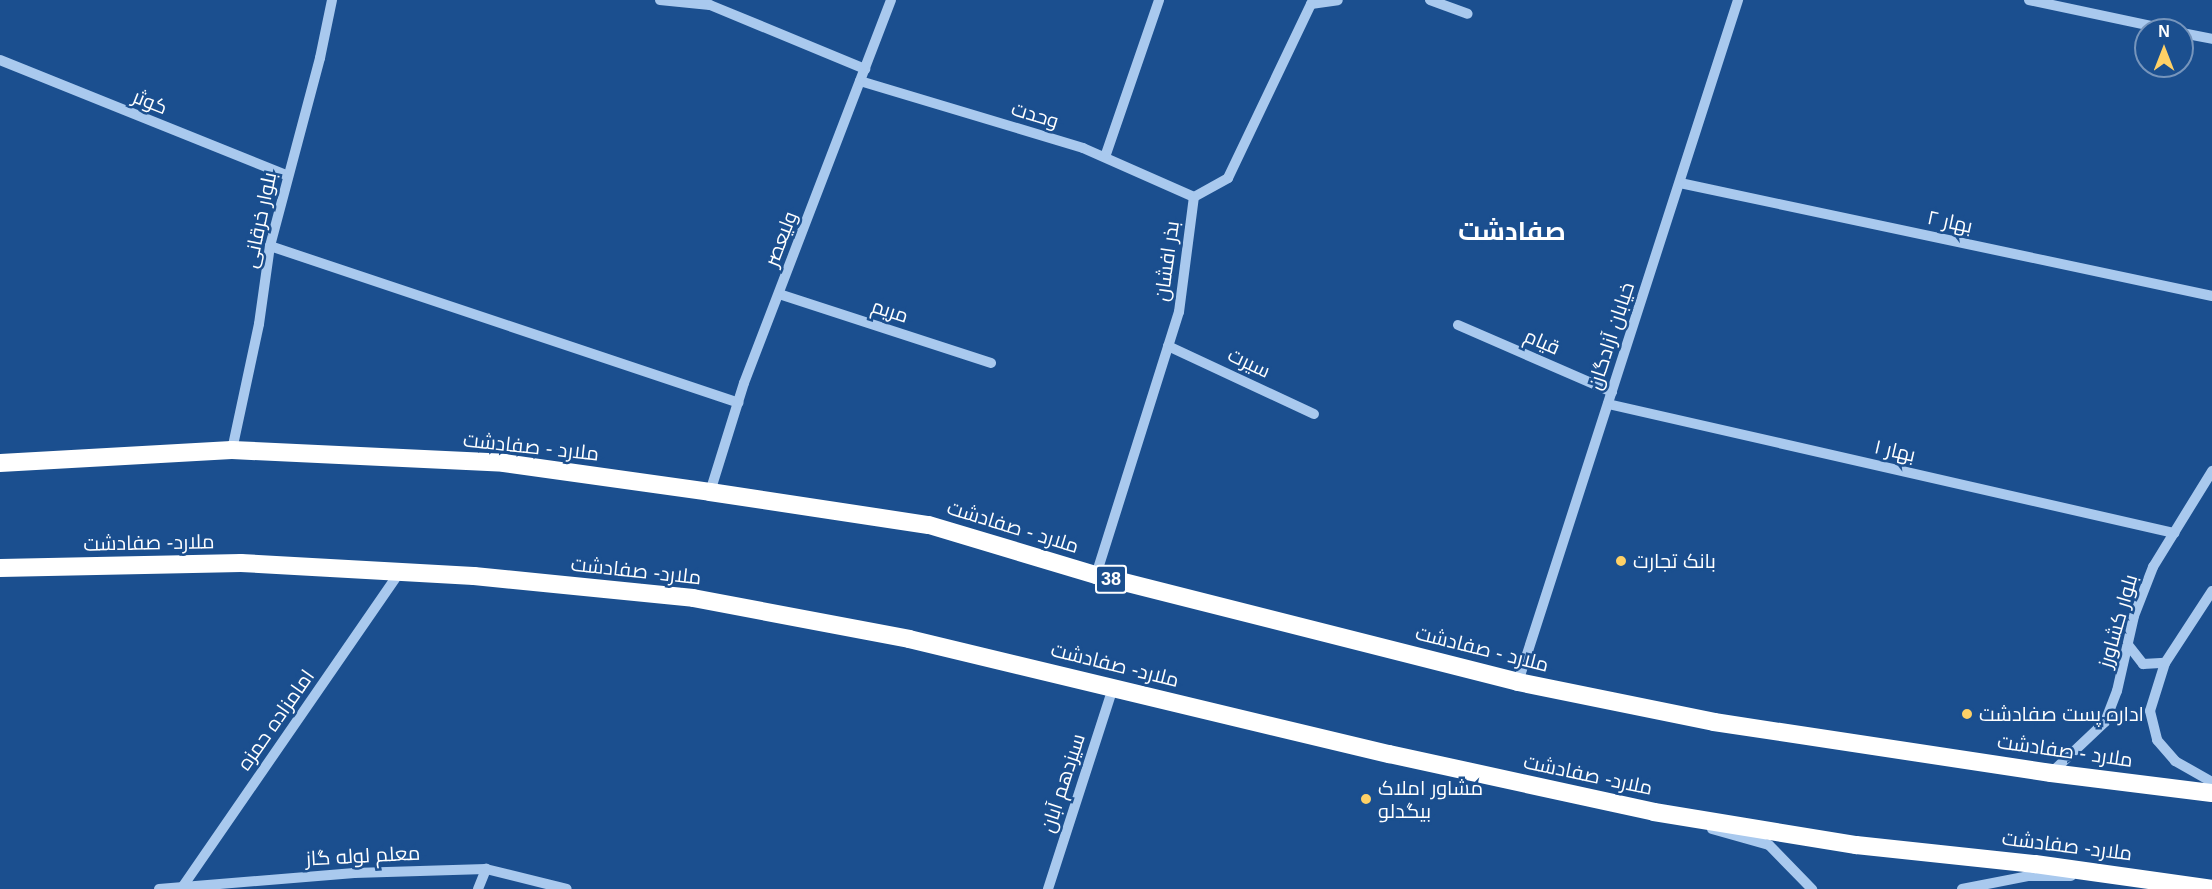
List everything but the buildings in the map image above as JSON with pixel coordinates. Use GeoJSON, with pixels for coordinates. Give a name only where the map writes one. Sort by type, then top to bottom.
{"type":"FeatureCollection","features":[{"type":"Feature","properties":{"kind":"highway","name":"ملارد - صفادشت"},"geometry":{"type":"LineString","coordinates":[[0,463],[232,450],[504,463],[710,492],[929,525],[1096,575],[1518,682],[1714,722],[2051,773],[2212,793]]}},
{"type":"Feature","properties":{"kind":"highway","name":"ملارد- صفادشت"},"geometry":{"type":"LineString","coordinates":[[0,568],[241,563],[474,576],[693,598],[909,639],[1389,754],[1654,812],[1856,844],[2212,889]]}},
{"type":"Feature","properties":{"kind":"street","name":"بلوار خرقانی"},"geometry":{"type":"LineString","coordinates":[[232,450],[259,324],[270,246],[320,58],[332,0]]}},
{"type":"Feature","properties":{"kind":"street"},"geometry":{"type":"LineString","coordinates":[[660,0],[710,5],[865,69]]}},
{"type":"Feature","properties":{"kind":"street","name":"ولیعصر"},"geometry":{"type":"LineString","coordinates":[[710,492],[738,403],[778,294],[891,0]]}},
{"type":"Feature","properties":{"kind":"street"},"geometry":{"type":"LineString","coordinates":[[1105,157],[1159,0]]}},
{"type":"Feature","properties":{"kind":"street","name":"بذر افشان"},"geometry":{"type":"LineString","coordinates":[[1096,575],[1179,312],[1194,197],[1227,178],[1311,4],[1338,0]]}},
{"type":"Feature","properties":{"kind":"street"},"geometry":{"type":"LineString","coordinates":[[1431,0],[1468,14]]}},
{"type":"Feature","properties":{"kind":"street","name":"خیابان آزادگان"},"geometry":{"type":"LineString","coordinates":[[1518,682],[1738,0]]}},
{"type":"Feature","properties":{"kind":"street"},"geometry":{"type":"LineString","coordinates":[[2029,0],[2134,22]]}},
{"type":"Feature","properties":{"kind":"street"},"geometry":{"type":"LineString","coordinates":[[2194,35],[2212,39]]}},
{"type":"Feature","properties":{"kind":"street","name":"کوثر"},"geometry":{"type":"LineString","coordinates":[[0,60],[288,176]]}},
{"type":"Feature","properties":{"kind":"street","name":"وحدت"},"geometry":{"type":"LineString","coordinates":[[860,81],[1083,148],[1194,197]]}},
{"type":"Feature","properties":{"kind":"street","name":"بهار ۲"},"geometry":{"type":"LineString","coordinates":[[1680,183],[2212,296]]}},
{"type":"Feature","properties":{"kind":"street"},"geometry":{"type":"LineString","coordinates":[[270,246],[738,403]]}},
{"type":"Feature","properties":{"kind":"street","name":"مریم"},"geometry":{"type":"LineString","coordinates":[[778,294],[991,363]]}},
{"type":"Feature","properties":{"kind":"street","name":"قیام"},"geometry":{"type":"LineString","coordinates":[[1458,325],[1612,392]]}},
{"type":"Feature","properties":{"kind":"street","name":"سیرت"},"geometry":{"type":"LineString","coordinates":[[1168,346],[1314,414]]}},
{"type":"Feature","properties":{"kind":"street","name":"بهار ۱"},"geometry":{"type":"LineString","coordinates":[[1608,404],[2174,533]]}},
{"type":"Feature","properties":{"kind":"street","name":"بلوار کشاورز"},"geometry":{"type":"LineString","coordinates":[[2051,773],[2105,722],[2117,692],[2134,616],[2153,567],[2212,471]]}},
{"type":"Feature","properties":{"kind":"street","name":"امامزاده حمزه"},"geometry":{"type":"LineString","coordinates":[[182,888],[400,572]]}},
{"type":"Feature","properties":{"kind":"street"},"geometry":{"type":"LineString","coordinates":[[2212,591],[2165,663],[2150,711],[2157,740],[2175,761],[2212,782]]}},
{"type":"Feature","properties":{"kind":"street"},"geometry":{"type":"LineString","coordinates":[[2128,646],[2143,664],[2165,663]]}},
{"type":"Feature","properties":{"kind":"street","name":"سیزدهم آبان"},"geometry":{"type":"LineString","coordinates":[[1048,889],[1113,688]]}},
{"type":"Feature","properties":{"kind":"street"},"geometry":{"type":"LineString","coordinates":[[1654,812],[1768,845],[1812,889]]}},
{"type":"Feature","properties":{"kind":"street"},"geometry":{"type":"LineString","coordinates":[[478,889],[486,869]]}},
{"type":"Feature","properties":{"kind":"street","name":"معلم لوله گاز"},"geometry":{"type":"LineString","coordinates":[[159,889],[354,873],[486,869],[567,889]]}},
{"type":"Feature","properties":{"kind":"street"},"geometry":{"type":"LineString","coordinates":[[1962,889],[2028,876],[2131,877]]}},
{"type":"Feature","properties":{"kind":"place","name":"بانک تجارت"},"geometry":{"type":"Point","coordinates":[1621,561]}},
{"type":"Feature","properties":{"kind":"place","name":"اداره پست صفادشت"},"geometry":{"type":"Point","coordinates":[1967,714]}},
{"type":"Feature","properties":{"kind":"place","name":"مشاور املاک بیگدلو"},"geometry":{"type":"Point","coordinates":[1366,799]}},
{"type":"Feature","properties":{"kind":"district","name":"صفادشت"},"geometry":{"type":"Point","coordinates":[1512,232]}}]}
